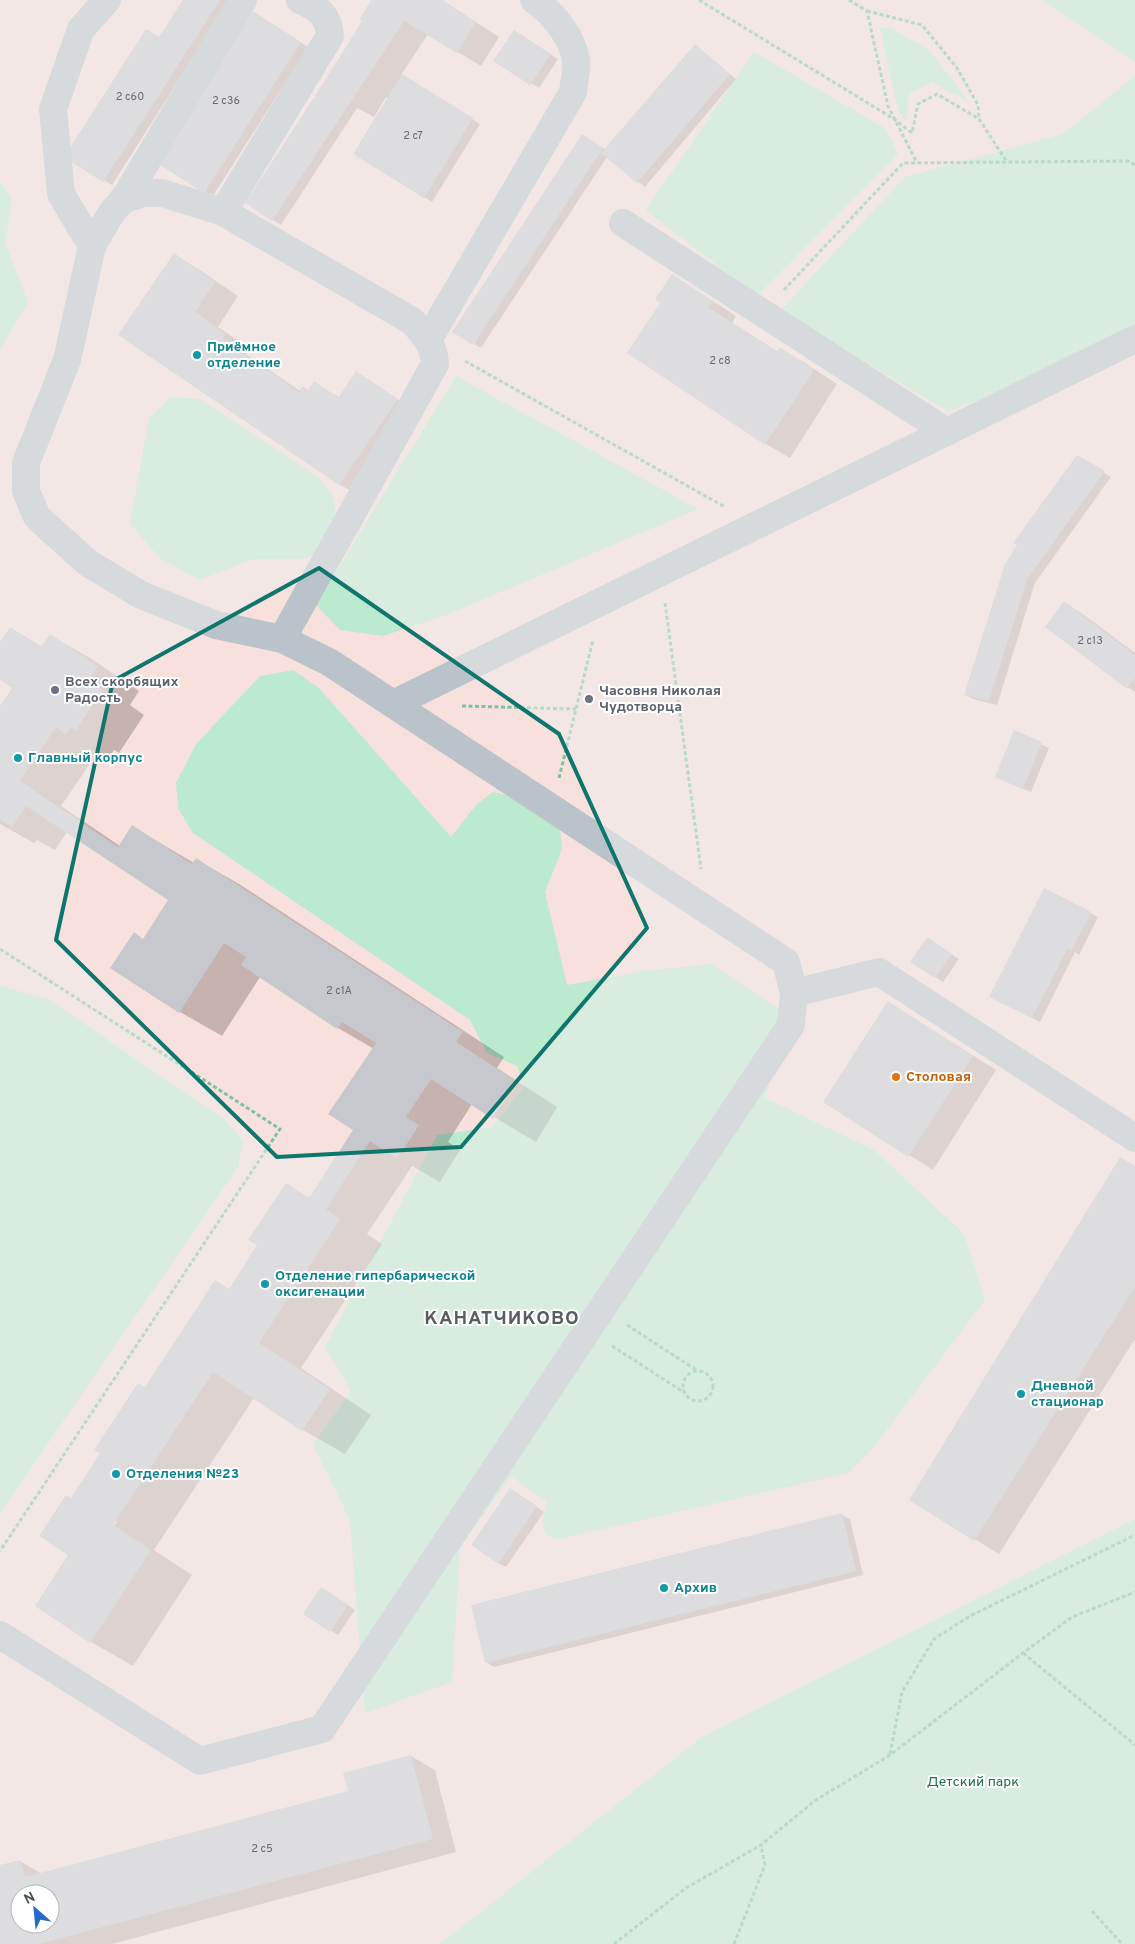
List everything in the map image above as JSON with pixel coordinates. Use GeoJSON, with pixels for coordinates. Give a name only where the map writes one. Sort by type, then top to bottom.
{"type":"FeatureCollection","features":[{"type":"Feature","properties":{"kind":"lane"},"geometry":{"type":"LineString","coordinates":[[92,246],[61,194],[53,108],[81,29],[107,0]]}},
{"type":"Feature","properties":{"kind":"lane"},"geometry":{"type":"LineString","coordinates":[[0,1635],[200,1761],[322,1728],[791,1025],[794,993],[786,962],[329,662],[282,639],[216,625],[141,595],[88,563],[37,516],[26,491],[26,463],[67,360],[92,246],[112,212],[124,200],[243,0]]}},
{"type":"Feature","properties":{"kind":"lane"},"geometry":{"type":"LineString","coordinates":[[222,212],[330,36],[330,27],[322,14],[315,7],[300,0]]}},
{"type":"Feature","properties":{"kind":"lane"},"geometry":{"type":"LineString","coordinates":[[428,340],[574,92],[576,61],[568,40],[549,11],[534,0]]}},
{"type":"Feature","properties":{"kind":"lane"},"geometry":{"type":"LineString","coordinates":[[124,200],[144,193],[162,193],[222,212],[412,321],[428,340],[434,351],[435,364],[282,639]]}},
{"type":"Feature","properties":{"kind":"lane"},"geometry":{"type":"LineString","coordinates":[[623,223],[947,432]]}},
{"type":"Feature","properties":{"kind":"lane"},"geometry":{"type":"LineString","coordinates":[[393,704],[1135,339]]}},
{"type":"Feature","properties":{"kind":"lane"},"geometry":{"type":"LineString","coordinates":[[794,993],[879,972],[1135,1138]]}},
{"type":"Feature","properties":{"kind":"path"},"geometry":{"type":"LineString","coordinates":[[699,0],[894,119],[912,133],[918,104],[937,94],[979,119],[1007,162]]}},
{"type":"Feature","properties":{"kind":"path"},"geometry":{"type":"LineString","coordinates":[[849,0],[866,11],[922,25],[956,68],[978,105],[979,119]]}},
{"type":"Feature","properties":{"kind":"path"},"geometry":{"type":"LineString","coordinates":[[866,11],[888,106],[917,163]]}},
{"type":"Feature","properties":{"kind":"path"},"geometry":{"type":"LineString","coordinates":[[762,313],[903,163],[1128,161],[1135,165]]}},
{"type":"Feature","properties":{"kind":"path"},"geometry":{"type":"LineString","coordinates":[[428,340],[756,524]]}},
{"type":"Feature","properties":{"kind":"path"},"geometry":{"type":"LineString","coordinates":[[661,572],[706,908]]}},
{"type":"Feature","properties":{"kind":"path"},"geometry":{"type":"LineString","coordinates":[[552,807],[603,601]]}},
{"type":"Feature","properties":{"kind":"path"},"geometry":{"type":"LineString","coordinates":[[460,706],[576,710]]}},
{"type":"Feature","properties":{"kind":"path"},"geometry":{"type":"LineString","coordinates":[[0,949],[280,1129],[0,1551]]}},
{"type":"Feature","properties":{"kind":"path"},"geometry":{"type":"LineString","coordinates":[[595,1320],[705,1373],[711,1378],[713,1386],[711,1393],[705,1399],[698,1401],[690,1399],[595,1320]]}},
{"type":"Feature","properties":{"kind":"path"},"geometry":{"type":"LineString","coordinates":[[685,1393],[683,1386],[685,1378],[690,1372],[698,1370]]}},
{"type":"Feature","properties":{"kind":"path"},"geometry":{"type":"LineString","coordinates":[[890,1755],[902,1692],[934,1639],[970,1616],[1135,1535]]}},
{"type":"Feature","properties":{"kind":"path"},"geometry":{"type":"LineString","coordinates":[[614,1944],[686,1888],[761,1845],[816,1800],[890,1755],[1072,1617],[1135,1592]]}},
{"type":"Feature","properties":{"kind":"path"},"geometry":{"type":"LineString","coordinates":[[1023,1653],[1135,1745]]}},
{"type":"Feature","properties":{"kind":"path"},"geometry":{"type":"LineString","coordinates":[[734,1944],[765,1866],[761,1845]]}},
{"type":"Feature","properties":{"kind":"path"},"geometry":{"type":"LineString","coordinates":[[1092,1912],[1122,1944]]}},
{"type":"Feature","properties":{"kind":"highlighted area"},"geometry":{"type":"Polygon","coordinates":[[[319,568],[559,734],[647,928],[461,1147],[277,1157],[56,940],[113,681],[319,568]]]}},
{"type":"Feature","properties":{"kind":"shaded area"},"geometry":{"type":"Polygon","coordinates":[[[0,0],[1041,0],[1135,62],[1135,1519],[702,1737],[440,1944],[0,1944],[0,0]]]}},
{"type":"Feature","properties":{"kind":"green space"},"geometry":{"type":"Polygon","coordinates":[[[1041,0],[1135,0],[1135,62],[1041,0]]]}},
{"type":"Feature","properties":{"kind":"green space"},"geometry":{"type":"Polygon","coordinates":[[[880,28],[891,28],[929,50],[969,102],[931,82],[909,94],[906,123],[898,109],[880,28]]]}},
{"type":"Feature","properties":{"kind":"green space"},"geometry":{"type":"Polygon","coordinates":[[[754,52],[886,129],[898,154],[757,296],[646,210],[754,52]]]}},
{"type":"Feature","properties":{"kind":"green space"},"geometry":{"type":"Polygon","coordinates":[[[1135,76],[1135,347],[948,411],[779,312],[905,177],[1063,134],[1135,76]]]}},
{"type":"Feature","properties":{"kind":"green space"},"geometry":{"type":"Polygon","coordinates":[[[0,181],[12,199],[5,243],[28,302],[0,349],[0,181]]]}},
{"type":"Feature","properties":{"kind":"green space"},"geometry":{"type":"Polygon","coordinates":[[[456,376],[698,509],[446,615],[383,636],[340,630],[316,605],[456,376]]]}},
{"type":"Feature","properties":{"kind":"green space"},"geometry":{"type":"Polygon","coordinates":[[[171,397],[200,399],[317,476],[334,497],[336,517],[320,553],[301,559],[253,559],[200,580],[161,559],[130,524],[149,418],[171,397]]]}},
{"type":"Feature","properties":{"kind":"green space"},"geometry":{"type":"Polygon","coordinates":[[[293,670],[319,688],[451,837],[476,805],[493,792],[513,797],[560,829],[562,849],[545,892],[567,985],[644,971],[712,964],[786,1014],[765,1098],[874,1150],[964,1234],[985,1300],[873,1448],[848,1473],[559,1539],[546,1535],[542,1522],[547,1502],[511,1476],[460,1548],[452,1682],[365,1713],[350,1520],[313,1445],[351,1391],[325,1347],[437,1135],[492,1127],[524,1087],[517,1066],[487,1053],[470,1020],[193,833],[178,808],[176,783],[196,744],[260,676],[293,670]]]}},
{"type":"Feature","properties":{"kind":"green space"},"geometry":{"type":"Polygon","coordinates":[[[0,986],[48,999],[226,1121],[243,1141],[238,1167],[0,1513],[0,986]]]}},
{"type":"Feature","properties":{"kind":"green space","name":"Детский парк"},"geometry":{"type":"Polygon","coordinates":[[[1135,1519],[1135,1944],[440,1944],[702,1737],[1135,1519]]]}},
{"type":"Feature","properties":{"kind":"building"},"geometry":{"type":"Polygon","coordinates":[[[183,0],[220,0],[103,182],[64,157],[146,29],[159,37],[183,0]]]}},
{"type":"Feature","properties":{"kind":"building"},"geometry":{"type":"Polygon","coordinates":[[[371,0],[442,0],[476,22],[457,53],[404,21],[272,221],[245,203],[362,21],[360,19],[371,0]]]}},
{"type":"Feature","properties":{"kind":"building"},"geometry":{"type":"Polygon","coordinates":[[[248,8],[301,42],[204,193],[152,160],[248,8]]]}},
{"type":"Feature","properties":{"kind":"building"},"geometry":{"type":"Polygon","coordinates":[[[514,30],[551,54],[530,85],[493,61],[514,30]]]}},
{"type":"Feature","properties":{"kind":"building"},"geometry":{"type":"Polygon","coordinates":[[[695,44],[730,74],[637,183],[601,153],[695,44]]]}},
{"type":"Feature","properties":{"kind":"building"},"geometry":{"type":"Polygon","coordinates":[[[402,74],[473,118],[424,198],[353,154],[402,74]]]}},
{"type":"Feature","properties":{"kind":"building"},"geometry":{"type":"Polygon","coordinates":[[[582,134],[603,148],[473,345],[452,332],[582,134]]]}},
{"type":"Feature","properties":{"kind":"building","name":"Приёмное отделение"},"geometry":{"type":"Polygon","coordinates":[[[174,253],[215,282],[195,312],[226,334],[222,339],[299,392],[303,386],[308,390],[314,381],[338,398],[356,371],[398,399],[339,485],[118,335],[174,253]]]}},
{"type":"Feature","properties":{"kind":"building"},"geometry":{"type":"Polygon","coordinates":[[[672,274],[713,301],[709,308],[777,351],[780,347],[814,370],[765,445],[627,353],[660,303],[655,299],[672,274]]]}},
{"type":"Feature","properties":{"kind":"building"},"geometry":{"type":"Polygon","coordinates":[[[1077,455],[1105,471],[1027,579],[989,701],[964,695],[1005,564],[1017,545],[1013,543],[1077,455]]]}},
{"type":"Feature","properties":{"kind":"building"},"geometry":{"type":"Polygon","coordinates":[[[1064,601],[1135,655],[1135,678],[1127,689],[1045,627],[1064,601]]]}},
{"type":"Feature","properties":{"kind":"building"},"geometry":{"type":"Polygon","coordinates":[[[10,627],[41,647],[50,634],[98,666],[89,680],[103,690],[76,730],[71,727],[66,735],[56,727],[20,781],[118,847],[132,825],[192,864],[196,858],[463,1032],[456,1042],[516,1081],[493,1119],[431,1079],[406,1117],[419,1125],[397,1159],[370,1141],[326,1209],[340,1219],[259,1343],[330,1389],[302,1431],[213,1372],[113,1525],[151,1550],[90,1643],[35,1606],[68,1555],[39,1536],[66,1495],[71,1498],[100,1453],[94,1450],[138,1383],[145,1387],[215,1280],[229,1289],[257,1245],[248,1240],[286,1183],[309,1198],[353,1130],[328,1114],[376,1043],[342,1022],[337,1029],[241,965],[246,957],[224,943],[179,1013],[110,968],[134,932],[143,939],[168,900],[26,806],[12,827],[0,819],[0,706],[12,688],[0,680],[0,642],[10,627]]]}},
{"type":"Feature","properties":{"kind":"building"},"geometry":{"type":"Polygon","coordinates":[[[1014,730],[1042,742],[1023,789],[995,777],[1014,730]]]}},
{"type":"Feature","properties":{"kind":"building"},"geometry":{"type":"Polygon","coordinates":[[[1044,888],[1091,912],[1071,951],[1067,949],[1032,1018],[989,997],[1044,888]]]}},
{"type":"Feature","properties":{"kind":"building"},"geometry":{"type":"Polygon","coordinates":[[[927,937],[952,954],[935,978],[910,962],[927,937]]]}},
{"type":"Feature","properties":{"kind":"building"},"geometry":{"type":"Polygon","coordinates":[[[888,1001],[973,1056],[908,1157],[823,1102],[888,1001]]]}},
{"type":"Feature","properties":{"kind":"building","name":"Дневной стационар"},"geometry":{"type":"Polygon","coordinates":[[[1120,1157],[1135,1166],[1135,1287],[974,1541],[909,1500],[1120,1157]]]}},
{"type":"Feature","properties":{"kind":"building"},"geometry":{"type":"Polygon","coordinates":[[[510,1488],[537,1506],[498,1564],[471,1545],[510,1488]]]}},
{"type":"Feature","properties":{"kind":"building","name":"Архив"},"geometry":{"type":"Polygon","coordinates":[[[842,1513],[856,1571],[485,1663],[471,1605],[842,1513]]]}},
{"type":"Feature","properties":{"kind":"building"},"geometry":{"type":"Polygon","coordinates":[[[321,1587],[348,1605],[330,1632],[303,1614],[321,1587]]]}},
{"type":"Feature","properties":{"kind":"building"},"geometry":{"type":"Polygon","coordinates":[[[411,1755],[433,1839],[39,1944],[0,1944],[0,1865],[20,1860],[25,1877],[348,1791],[343,1773],[411,1755]]]}},
{"type":"Feature","properties":{"kind":"place","name":"Приёмное отделение"},"geometry":{"type":"Point","coordinates":[197,355]}},
{"type":"Feature","properties":{"kind":"place","name":"Всех скорбящих Радость"},"geometry":{"type":"Point","coordinates":[55,690]}},
{"type":"Feature","properties":{"kind":"place","name":"Часовня Николая Чудотворца"},"geometry":{"type":"Point","coordinates":[589,699]}},
{"type":"Feature","properties":{"kind":"place","name":"Главный корпус"},"geometry":{"type":"Point","coordinates":[18,758]}},
{"type":"Feature","properties":{"kind":"place","name":"Столовая"},"geometry":{"type":"Point","coordinates":[896,1077]}},
{"type":"Feature","properties":{"kind":"place","name":"Отделение гипербарической оксигенации"},"geometry":{"type":"Point","coordinates":[265,1284]}},
{"type":"Feature","properties":{"kind":"place","name":"Дневной стационар"},"geometry":{"type":"Point","coordinates":[1021,1394]}},
{"type":"Feature","properties":{"kind":"place","name":"Отделения №23"},"geometry":{"type":"Point","coordinates":[116,1474]}},
{"type":"Feature","properties":{"kind":"place","name":"Архив"},"geometry":{"type":"Point","coordinates":[664,1588]}},
{"type":"Feature","properties":{"kind":"district","name":"КАНАТЧИКОВО"},"geometry":{"type":"Point","coordinates":[502,1319]}}]}
